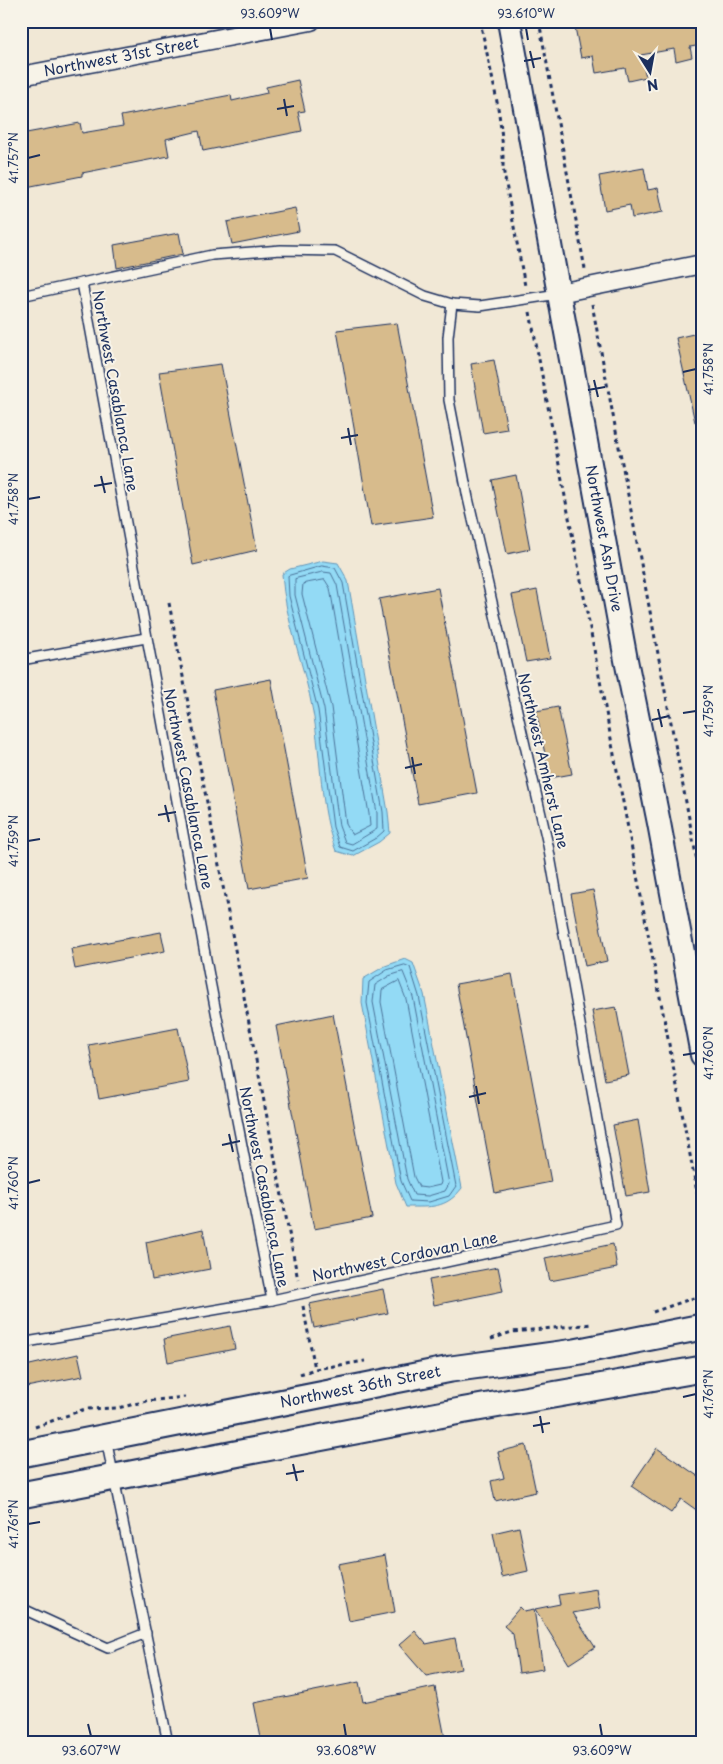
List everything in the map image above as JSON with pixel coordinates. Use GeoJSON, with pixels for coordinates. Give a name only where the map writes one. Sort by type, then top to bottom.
{"type":"FeatureCollection","features":[{"type":"Feature","properties":{"kind":"main road","name":"Northwest 36th Street"},"geometry":{"type":"LineString","coordinates":[[21,1454],[451,1369],[575,1352],[702,1327]]}},
{"type":"Feature","properties":{"kind":"main road"},"geometry":{"type":"LineString","coordinates":[[21,1495],[460,1411],[702,1369]]}},
{"type":"Feature","properties":{"kind":"street","name":"Northwest 31st Street"},"geometry":{"type":"LineString","coordinates":[[21,76],[311,21]]}},
{"type":"Feature","properties":{"kind":"street","name":"Northwest Ash Drive"},"geometry":{"type":"LineString","coordinates":[[509,21],[545,205],[559,294],[702,1055]]}},
{"type":"Feature","properties":{"kind":"street"},"geometry":{"type":"LineString","coordinates":[[559,294],[702,264]]}},
{"type":"Feature","properties":{"kind":"lane"},"geometry":{"type":"LineString","coordinates":[[21,296],[212,255],[281,250],[335,250],[425,296],[452,304],[480,306],[559,294]]}},
{"type":"Feature","properties":{"kind":"lane","name":"Northwest Casablanca Lane"},"geometry":{"type":"LineString","coordinates":[[82,283],[146,638],[272,1300]]}},
{"type":"Feature","properties":{"kind":"lane","name":"Northwest Amherst Lane"},"geometry":{"type":"LineString","coordinates":[[452,304],[448,337],[449,400],[468,498],[548,845],[616,1225]]}},
{"type":"Feature","properties":{"kind":"lane"},"geometry":{"type":"LineString","coordinates":[[21,660],[146,638]]}},
{"type":"Feature","properties":{"kind":"lane","name":"Northwest Cordovan Lane"},"geometry":{"type":"LineString","coordinates":[[21,1343],[272,1300],[616,1225]]}},
{"type":"Feature","properties":{"kind":"lane"},"geometry":{"type":"LineString","coordinates":[[106,1438],[168,1743]]}},
{"type":"Feature","properties":{"kind":"lane"},"geometry":{"type":"LineString","coordinates":[[21,1608],[108,1648],[146,1634]]}},
{"type":"Feature","properties":{"kind":"path"},"geometry":{"type":"LineString","coordinates":[[480,21],[504,150],[503,168],[507,192],[702,1218]]}},
{"type":"Feature","properties":{"kind":"path"},"geometry":{"type":"LineString","coordinates":[[539,21],[702,887]]}},
{"type":"Feature","properties":{"kind":"path"},"geometry":{"type":"LineString","coordinates":[[169,603],[315,1369]]}},
{"type":"Feature","properties":{"kind":"water"},"geometry":{"type":"Polygon","coordinates":[[[323,561],[338,563],[348,581],[388,812],[390,833],[379,842],[353,856],[336,851],[331,834],[324,800],[313,712],[287,609],[282,574],[290,569],[323,561]]]}},
{"type":"Feature","properties":{"kind":"water"},"geometry":{"type":"Polygon","coordinates":[[[405,959],[413,963],[424,994],[462,1188],[450,1200],[430,1207],[406,1207],[396,1183],[362,1003],[363,979],[385,966],[405,959]]]}},
{"type":"Feature","properties":{"kind":"building"},"geometry":{"type":"Polygon","coordinates":[[[616,21],[617,24],[632,21],[702,21],[702,45],[690,47],[692,57],[676,61],[674,49],[641,55],[646,77],[628,81],[625,68],[596,73],[593,56],[581,58],[575,27],[616,21]]]}},
{"type":"Feature","properties":{"kind":"building"},"geometry":{"type":"Polygon","coordinates":[[[298,80],[305,111],[298,112],[302,131],[203,151],[199,131],[166,139],[169,156],[82,173],[82,176],[21,188],[21,134],[80,123],[82,133],[123,126],[121,116],[231,95],[232,101],[267,93],[266,87],[298,80]]]}},
{"type":"Feature","properties":{"kind":"building"},"geometry":{"type":"Polygon","coordinates":[[[644,168],[648,190],[658,188],[663,212],[632,218],[630,205],[605,210],[599,176],[644,168]]]}},
{"type":"Feature","properties":{"kind":"building"},"geometry":{"type":"Polygon","coordinates":[[[295,208],[299,231],[232,244],[227,222],[295,208]]]}},
{"type":"Feature","properties":{"kind":"building"},"geometry":{"type":"Polygon","coordinates":[[[179,233],[183,254],[117,268],[114,245],[179,233]]]}},
{"type":"Feature","properties":{"kind":"building"},"geometry":{"type":"Polygon","coordinates":[[[397,323],[433,517],[371,526],[337,330],[397,323]]]}},
{"type":"Feature","properties":{"kind":"building"},"geometry":{"type":"Polygon","coordinates":[[[702,332],[702,422],[695,422],[676,338],[702,332]]]}},
{"type":"Feature","properties":{"kind":"building"},"geometry":{"type":"Polygon","coordinates":[[[494,360],[507,429],[483,433],[471,364],[494,360]]]}},
{"type":"Feature","properties":{"kind":"building"},"geometry":{"type":"Polygon","coordinates":[[[221,364],[257,550],[193,565],[159,372],[221,364]]]}},
{"type":"Feature","properties":{"kind":"building"},"geometry":{"type":"Polygon","coordinates":[[[516,475],[530,549],[507,554],[492,480],[516,475]]]}},
{"type":"Feature","properties":{"kind":"building"},"geometry":{"type":"Polygon","coordinates":[[[438,588],[477,793],[418,804],[379,599],[438,588]]]}},
{"type":"Feature","properties":{"kind":"building"},"geometry":{"type":"Polygon","coordinates":[[[537,590],[550,658],[526,662],[512,595],[537,590]]]}},
{"type":"Feature","properties":{"kind":"building"},"geometry":{"type":"Polygon","coordinates":[[[271,679],[308,878],[249,889],[213,690],[271,679]]]}},
{"type":"Feature","properties":{"kind":"building"},"geometry":{"type":"Polygon","coordinates":[[[558,707],[572,774],[550,778],[536,711],[558,707]]]}},
{"type":"Feature","properties":{"kind":"building"},"geometry":{"type":"Polygon","coordinates":[[[593,890],[607,961],[585,966],[571,894],[593,890]]]}},
{"type":"Feature","properties":{"kind":"building"},"geometry":{"type":"Polygon","coordinates":[[[161,932],[165,951],[75,969],[71,949],[161,932]]]}},
{"type":"Feature","properties":{"kind":"building"},"geometry":{"type":"Polygon","coordinates":[[[512,974],[551,1182],[495,1193],[456,984],[512,974]]]}},
{"type":"Feature","properties":{"kind":"building"},"geometry":{"type":"Polygon","coordinates":[[[616,1007],[629,1075],[605,1080],[592,1011],[616,1007]]]}},
{"type":"Feature","properties":{"kind":"building"},"geometry":{"type":"Polygon","coordinates":[[[333,1014],[372,1218],[314,1229],[276,1026],[333,1014]]]}},
{"type":"Feature","properties":{"kind":"building"},"geometry":{"type":"Polygon","coordinates":[[[178,1028],[189,1082],[99,1099],[89,1045],[178,1028]]]}},
{"type":"Feature","properties":{"kind":"building"},"geometry":{"type":"Polygon","coordinates":[[[638,1120],[650,1192],[626,1196],[613,1125],[638,1120]]]}},
{"type":"Feature","properties":{"kind":"building"},"geometry":{"type":"Polygon","coordinates":[[[203,1229],[210,1269],[152,1280],[146,1242],[203,1229]]]}},
{"type":"Feature","properties":{"kind":"building"},"geometry":{"type":"Polygon","coordinates":[[[613,1244],[617,1268],[550,1281],[545,1258],[613,1244]]]}},
{"type":"Feature","properties":{"kind":"building"},"geometry":{"type":"Polygon","coordinates":[[[498,1267],[503,1291],[434,1305],[429,1280],[498,1267]]]}},
{"type":"Feature","properties":{"kind":"building"},"geometry":{"type":"Polygon","coordinates":[[[383,1289],[388,1313],[314,1328],[309,1304],[383,1289]]]}},
{"type":"Feature","properties":{"kind":"building"},"geometry":{"type":"Polygon","coordinates":[[[230,1326],[235,1349],[168,1362],[164,1339],[230,1326]]]}},
{"type":"Feature","properties":{"kind":"building"},"geometry":{"type":"Polygon","coordinates":[[[78,1354],[83,1376],[21,1388],[21,1367],[78,1354]]]}},
{"type":"Feature","properties":{"kind":"building"},"geometry":{"type":"Polygon","coordinates":[[[526,1445],[536,1492],[495,1501],[491,1481],[504,1478],[498,1452],[526,1445]]]}},
{"type":"Feature","properties":{"kind":"building"},"geometry":{"type":"Polygon","coordinates":[[[657,1448],[702,1479],[702,1514],[681,1499],[671,1513],[631,1486],[657,1448]]]}},
{"type":"Feature","properties":{"kind":"building"},"geometry":{"type":"Polygon","coordinates":[[[519,1527],[528,1571],[502,1577],[493,1533],[519,1527]]]}},
{"type":"Feature","properties":{"kind":"building"},"geometry":{"type":"Polygon","coordinates":[[[385,1555],[395,1612],[349,1621],[338,1564],[385,1555]]]}},
{"type":"Feature","properties":{"kind":"building"},"geometry":{"type":"Polygon","coordinates":[[[597,1589],[600,1608],[573,1613],[595,1647],[569,1664],[535,1609],[560,1604],[558,1595],[597,1589]]]}},
{"type":"Feature","properties":{"kind":"building"},"geometry":{"type":"Polygon","coordinates":[[[520,1607],[524,1611],[534,1609],[543,1669],[519,1673],[513,1634],[504,1626],[520,1607]]]}},
{"type":"Feature","properties":{"kind":"building"},"geometry":{"type":"Polygon","coordinates":[[[415,1631],[426,1644],[455,1638],[461,1669],[426,1676],[399,1645],[415,1631]]]}},
{"type":"Feature","properties":{"kind":"building"},"geometry":{"type":"Polygon","coordinates":[[[359,1682],[363,1702],[435,1687],[446,1743],[262,1743],[254,1703],[359,1682]]]}}]}
